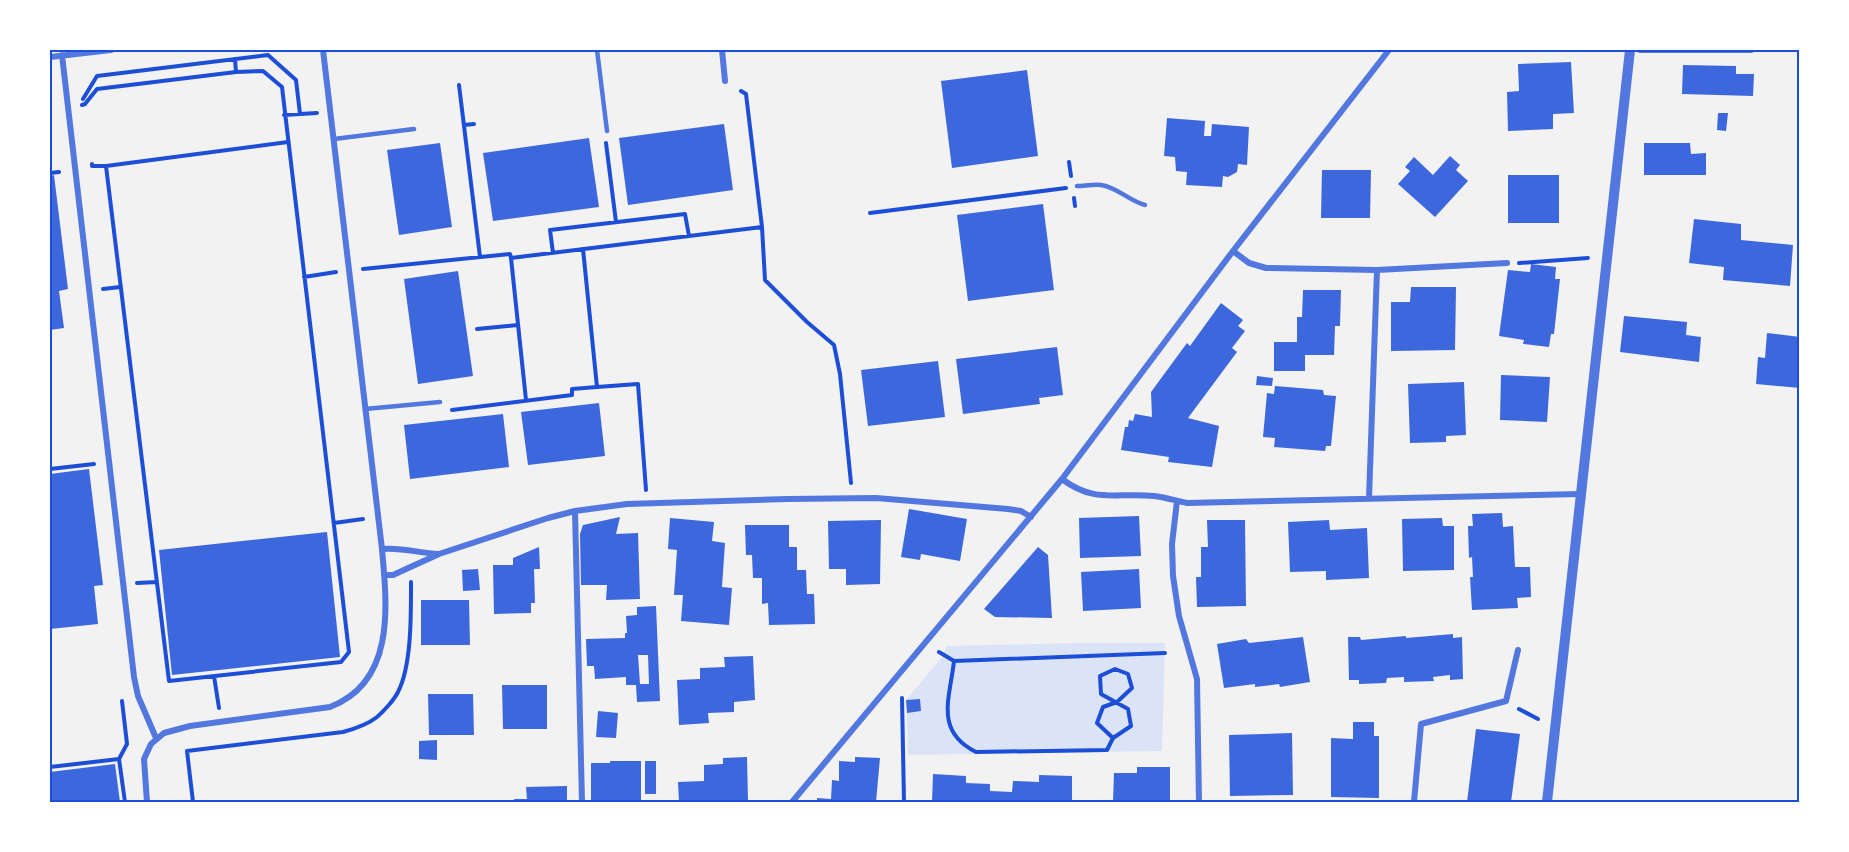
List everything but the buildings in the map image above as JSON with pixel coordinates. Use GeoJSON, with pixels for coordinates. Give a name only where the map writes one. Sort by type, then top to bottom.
{"type":"FeatureCollection","features":[{"type":"Feature","properties":{"kind":"street"},"geometry":{"type":"LineString","coordinates":[[50,57],[111,50]]}},
{"type":"Feature","properties":{"kind":"street"},"geometry":{"type":"LineString","coordinates":[[147,802],[144,759],[156,738],[181,728],[314,711],[340,703],[361,686],[381,650],[385,622],[382,549],[323,50]]}},
{"type":"Feature","properties":{"kind":"street"},"geometry":{"type":"LineString","coordinates":[[722,50],[725,81]]}},
{"type":"Feature","properties":{"kind":"street"},"geometry":{"type":"LineString","coordinates":[[792,802],[1062,479],[1233,251],[1389,50]]}},
{"type":"Feature","properties":{"kind":"street"},"geometry":{"type":"LineString","coordinates":[[1547,802],[1630,50]]}},
{"type":"Feature","properties":{"kind":"street"},"geometry":{"type":"LineString","coordinates":[[1640,50],[1751,50]]}},
{"type":"Feature","properties":{"kind":"street"},"geometry":{"type":"LineString","coordinates":[[62,55],[134,678],[138,696],[156,738]]}},
{"type":"Feature","properties":{"kind":"street"},"geometry":{"type":"LineString","coordinates":[[1233,251],[1245,261],[1266,268],[1377,270],[1507,263]]}},
{"type":"Feature","properties":{"kind":"street"},"geometry":{"type":"LineString","coordinates":[[1369,498],[1377,270]]}},
{"type":"Feature","properties":{"kind":"street"},"geometry":{"type":"LineString","coordinates":[[1062,479],[1077,489],[1096,495],[1155,496],[1177,501],[1200,502],[1582,494]]}},
{"type":"Feature","properties":{"kind":"street"},"geometry":{"type":"LineString","coordinates":[[384,575],[393,575],[439,554],[548,518],[575,511],[649,503],[876,498],[1008,509],[1031,517]]}},
{"type":"Feature","properties":{"kind":"street"},"geometry":{"type":"LineString","coordinates":[[1177,501],[1172,544],[1173,576],[1179,616],[1197,679],[1199,802]]}},
{"type":"Feature","properties":{"kind":"street"},"geometry":{"type":"LineString","coordinates":[[575,511],[582,802]]}},
{"type":"Feature","properties":{"kind":"street"},"geometry":{"type":"LineString","coordinates":[[382,549],[395,548],[439,554]]}},
{"type":"Feature","properties":{"kind":"street"},"geometry":{"type":"LineString","coordinates":[[1414,802],[1421,724],[1505,701],[1518,650]]}},
{"type":"Feature","properties":{"kind":"lane"},"geometry":{"type":"LineString","coordinates":[[597,50],[606,134]]}},
{"type":"Feature","properties":{"kind":"lane"},"geometry":{"type":"LineString","coordinates":[[334,139],[414,129]]}},
{"type":"Feature","properties":{"kind":"lane"},"geometry":{"type":"LineString","coordinates":[[1074,186],[1102,185],[1120,192],[1132,202],[1144,205]]}},
{"type":"Feature","properties":{"kind":"lane"},"geometry":{"type":"LineString","coordinates":[[365,409],[441,402]]}},
{"type":"Feature","properties":{"kind":"path"},"geometry":{"type":"LineString","coordinates":[[106,166],[169,681],[341,662],[349,652],[282,87],[263,71],[236,72],[98,89],[85,104],[79,105],[98,76],[268,55],[296,80],[300,114]]}},
{"type":"Feature","properties":{"kind":"path"},"geometry":{"type":"LineString","coordinates":[[235,59],[236,72]]}},
{"type":"Feature","properties":{"kind":"path"},"geometry":{"type":"LineString","coordinates":[[459,85],[480,257]]}},
{"type":"Feature","properties":{"kind":"path"},"geometry":{"type":"LineString","coordinates":[[741,92],[746,94],[762,227],[765,280],[834,345],[840,374],[851,483]]}},
{"type":"Feature","properties":{"kind":"path"},"geometry":{"type":"LineString","coordinates":[[284,115],[317,113]]}},
{"type":"Feature","properties":{"kind":"path"},"geometry":{"type":"LineString","coordinates":[[464,126],[474,124]]}},
{"type":"Feature","properties":{"kind":"path"},"geometry":{"type":"LineString","coordinates":[[606,134],[616,222]]}},
{"type":"Feature","properties":{"kind":"path"},"geometry":{"type":"LineString","coordinates":[[91,158],[92,166],[106,166],[288,142]]}},
{"type":"Feature","properties":{"kind":"path"},"geometry":{"type":"LineString","coordinates":[[50,173],[59,172]]}},
{"type":"Feature","properties":{"kind":"path"},"geometry":{"type":"LineString","coordinates":[[870,213],[1074,186]]}},
{"type":"Feature","properties":{"kind":"path"},"geometry":{"type":"LineString","coordinates":[[553,253],[550,230],[685,214],[689,236]]}},
{"type":"Feature","properties":{"kind":"path"},"geometry":{"type":"LineString","coordinates":[[511,258],[762,227]]}},
{"type":"Feature","properties":{"kind":"path"},"geometry":{"type":"LineString","coordinates":[[583,249],[597,387]]}},
{"type":"Feature","properties":{"kind":"path"},"geometry":{"type":"LineString","coordinates":[[362,269],[510,254],[526,400],[572,395],[572,389],[638,384],[646,490]]}},
{"type":"Feature","properties":{"kind":"path"},"geometry":{"type":"LineString","coordinates":[[1507,263],[1588,258]]}},
{"type":"Feature","properties":{"kind":"path"},"geometry":{"type":"LineString","coordinates":[[304,277],[336,272]]}},
{"type":"Feature","properties":{"kind":"path"},"geometry":{"type":"LineString","coordinates":[[99,290],[120,286]]}},
{"type":"Feature","properties":{"kind":"path"},"geometry":{"type":"LineString","coordinates":[[477,329],[518,325]]}},
{"type":"Feature","properties":{"kind":"path"},"geometry":{"type":"LineString","coordinates":[[50,469],[94,464]]}},
{"type":"Feature","properties":{"kind":"path"},"geometry":{"type":"LineString","coordinates":[[334,523],[366,519]]}},
{"type":"Feature","properties":{"kind":"path"},"geometry":{"type":"LineString","coordinates":[[194,802],[187,751],[343,732],[363,726],[377,717],[398,694],[405,672],[411,608],[410,578]]}},
{"type":"Feature","properties":{"kind":"path"},"geometry":{"type":"LineString","coordinates":[[134,584],[157,582]]}},
{"type":"Feature","properties":{"kind":"path"},"geometry":{"type":"LineString","coordinates":[[939,652],[954,661],[1165,653]]}},
{"type":"Feature","properties":{"kind":"path"},"geometry":{"type":"LineString","coordinates":[[954,661],[947,720],[954,737],[976,752],[1107,750],[1113,738],[1131,726],[1128,709],[1117,702],[1101,694],[1100,676],[1115,669],[1128,674],[1132,688],[1117,702],[1103,707],[1097,723],[1113,738]]}},
{"type":"Feature","properties":{"kind":"path"},"geometry":{"type":"LineString","coordinates":[[214,676],[219,709]]}},
{"type":"Feature","properties":{"kind":"path"},"geometry":{"type":"LineString","coordinates":[[902,698],[904,802]]}},
{"type":"Feature","properties":{"kind":"path"},"geometry":{"type":"LineString","coordinates":[[122,700],[127,744],[119,759],[125,802]]}},
{"type":"Feature","properties":{"kind":"path"},"geometry":{"type":"LineString","coordinates":[[1505,701],[1538,719]]}},
{"type":"Feature","properties":{"kind":"path"},"geometry":{"type":"LineString","coordinates":[[50,768],[119,759]]}},
{"type":"Feature","properties":{"kind":"shaded area"},"geometry":{"type":"Polygon","coordinates":[[[1165,643],[1162,751],[908,755],[907,713],[921,711],[919,699],[906,700],[942,657],[947,646],[1165,643]]]}}]}
